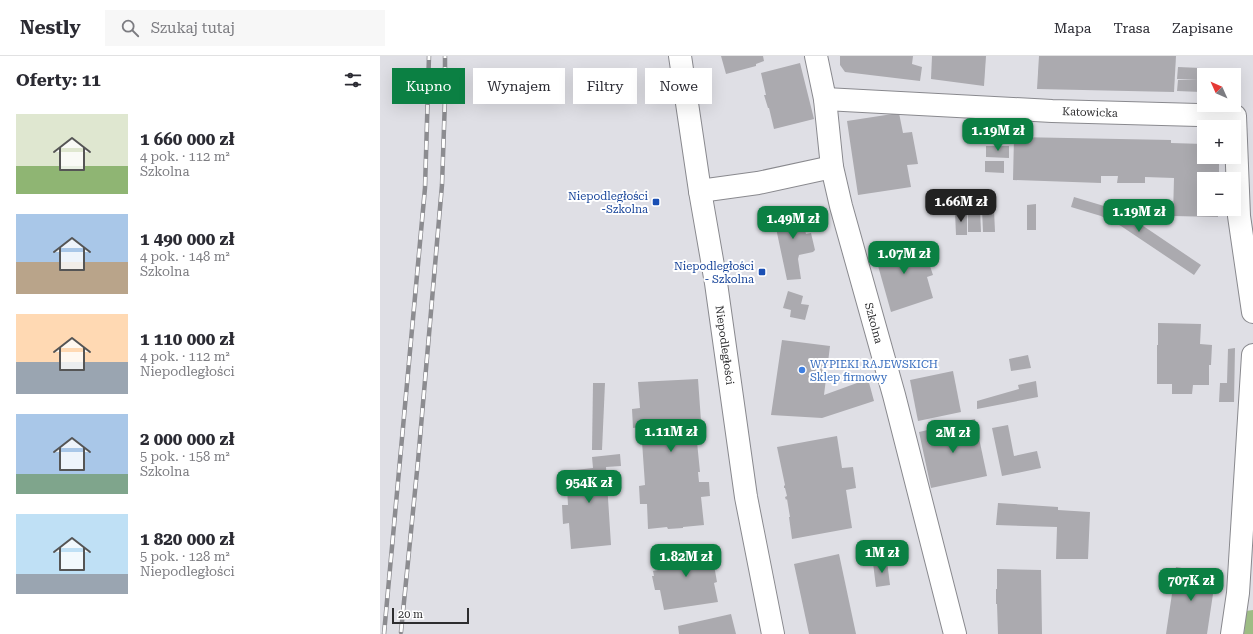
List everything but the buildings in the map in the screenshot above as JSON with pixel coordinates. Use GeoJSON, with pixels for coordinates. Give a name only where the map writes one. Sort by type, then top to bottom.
{"type":"FeatureCollection","features":[{"type":"Feature","properties":{"kind":"street","name":"Niepodległości"},"geometry":{"type":"LineString","coordinates":[[680,56],[700,191],[716,283],[746,497],[773,634]]}},
{"type":"Feature","properties":{"kind":"street","name":"Szkolna"},"geometry":{"type":"LineString","coordinates":[[816,56],[824,99],[832,167],[841,206],[896,402],[955,634]]}},
{"type":"Feature","properties":{"kind":"street","name":"Katowicka"},"geometry":{"type":"LineString","coordinates":[[824,99],[1052,111],[1235,116],[1239,216],[1253,312]]}},
{"type":"Feature","properties":{"kind":"street"},"geometry":{"type":"LineString","coordinates":[[700,191],[758,183],[832,167]]}},
{"type":"Feature","properties":{"kind":"street"},"geometry":{"type":"LineString","coordinates":[[1232,634],[1245,593],[1253,355]]}},
{"type":"Feature","properties":{"kind":"green space"},"geometry":{"type":"Polygon","coordinates":[[[1253,610],[1253,634],[1244,634],[1246,611],[1253,610]]]}},
{"type":"Feature","properties":{"kind":"railway"},"geometry":{"type":"LineString","coordinates":[[384,634],[425,188],[429,56]]}},
{"type":"Feature","properties":{"kind":"railway"},"geometry":{"type":"LineString","coordinates":[[401,632],[418,461],[442,185],[445,56]]}},
{"type":"Feature","properties":{"kind":"place","name":"Niepodległości -Szkolna"},"geometry":{"type":"Point","coordinates":[656,202]}},
{"type":"Feature","properties":{"kind":"place","name":"Niepodległości - Szkolna"},"geometry":{"type":"Point","coordinates":[762,272]}},
{"type":"Feature","properties":{"kind":"place","name":"WYPIEKI RAJEWSKICH Sklep firmowy"},"geometry":{"type":"Point","coordinates":[802,370]}}]}
